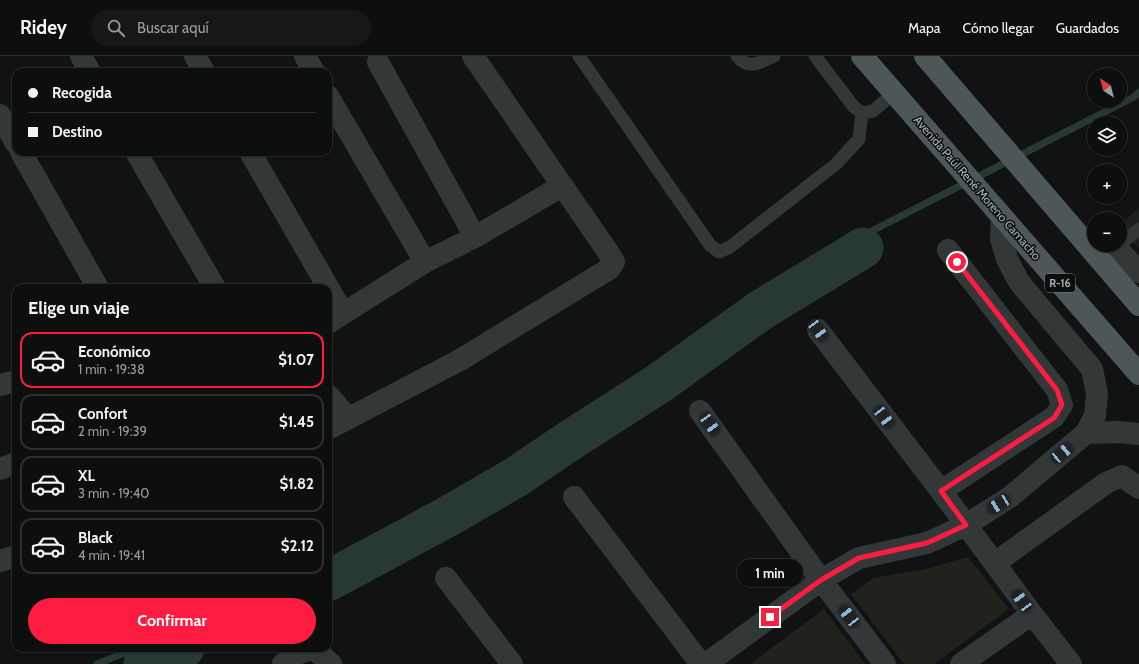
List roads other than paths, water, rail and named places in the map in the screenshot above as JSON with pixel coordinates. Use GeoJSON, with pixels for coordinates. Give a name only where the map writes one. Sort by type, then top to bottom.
{"type":"FeatureCollection","features":[{"type":"Feature","properties":{"kind":"main road","name":"Avenida Paúl René Moreno Camacho"},"geometry":{"type":"LineString","coordinates":[[862,56],[1139,374]]}},
{"type":"Feature","properties":{"kind":"main road"},"geometry":{"type":"LineString","coordinates":[[925,56],[1139,305]]}},
{"type":"Feature","properties":{"kind":"street"},"geometry":{"type":"LineString","coordinates":[[81,56],[88,68]]}},
{"type":"Feature","properties":{"kind":"street"},"geometry":{"type":"LineString","coordinates":[[195,56],[202,68]]}},
{"type":"Feature","properties":{"kind":"street"},"geometry":{"type":"LineString","coordinates":[[305,56],[312,68]]}},
{"type":"Feature","properties":{"kind":"street"},"geometry":{"type":"LineString","coordinates":[[332,427],[460,360],[609,269],[614,262],[472,56]]}},
{"type":"Feature","properties":{"kind":"street"},"geometry":{"type":"LineString","coordinates":[[378,62],[475,237]]}},
{"type":"Feature","properties":{"kind":"street"},"geometry":{"type":"LineString","coordinates":[[332,103],[425,262]]}},
{"type":"Feature","properties":{"kind":"street"},"geometry":{"type":"LineString","coordinates":[[0,115],[12,136]]}},
{"type":"Feature","properties":{"kind":"street"},"geometry":{"type":"LineString","coordinates":[[23,156],[96,284]]}},
{"type":"Feature","properties":{"kind":"street"},"geometry":{"type":"LineString","coordinates":[[138,156],[213,284]]}},
{"type":"Feature","properties":{"kind":"street"},"geometry":{"type":"LineString","coordinates":[[252,156],[318,284]]}},
{"type":"Feature","properties":{"kind":"street"},"geometry":{"type":"LineString","coordinates":[[335,318],[425,262],[475,237],[562,186]]}},
{"type":"Feature","properties":{"kind":"street"},"geometry":{"type":"LineString","coordinates":[[706,664],[821,580],[859,558],[927,543],[966,525],[1010,497],[1086,433],[1095,416],[1097,393],[1092,369],[1019,282],[1007,259],[1001,239],[1002,217]]}},
{"type":"Feature","properties":{"kind":"street"},"geometry":{"type":"LineString","coordinates":[[1065,218],[1087,231]]}},
{"type":"Feature","properties":{"kind":"street"},"geometry":{"type":"LineString","coordinates":[[941,491],[1054,418],[1062,405],[1057,390],[948,250]]}},
{"type":"Feature","properties":{"kind":"street"},"geometry":{"type":"LineString","coordinates":[[1122,252],[1139,272]]}},
{"type":"Feature","properties":{"kind":"street"},"geometry":{"type":"LineString","coordinates":[[818,330],[1071,664]]}},
{"type":"Feature","properties":{"kind":"street"},"geometry":{"type":"LineString","coordinates":[[0,386],[12,382]]}},
{"type":"Feature","properties":{"kind":"street"},"geometry":{"type":"LineString","coordinates":[[332,400],[348,418]]}},
{"type":"Feature","properties":{"kind":"street"},"geometry":{"type":"LineString","coordinates":[[700,411],[821,580],[886,664]]}},
{"type":"Feature","properties":{"kind":"street"},"geometry":{"type":"LineString","coordinates":[[1086,433],[1118,432],[1139,434]]}},
{"type":"Feature","properties":{"kind":"street"},"geometry":{"type":"LineString","coordinates":[[0,469],[12,464]]}},
{"type":"Feature","properties":{"kind":"street"},"geometry":{"type":"LineString","coordinates":[[994,563],[1106,483],[1122,476],[1139,488]]}},
{"type":"Feature","properties":{"kind":"street"},"geometry":{"type":"LineString","coordinates":[[574,497],[701,664]]}},
{"type":"Feature","properties":{"kind":"street"},"geometry":{"type":"LineString","coordinates":[[0,561],[12,557]]}},
{"type":"Feature","properties":{"kind":"street"},"geometry":{"type":"LineString","coordinates":[[446,578],[512,664]]}},
{"type":"Feature","properties":{"kind":"street"},"geometry":{"type":"LineString","coordinates":[[960,664],[1032,614]]}},
{"type":"Feature","properties":{"kind":"street"},"geometry":{"type":"LineString","coordinates":[[283,664],[302,652]]}},
{"type":"Feature","properties":{"kind":"street"},"geometry":{"type":"LineString","coordinates":[[318,652],[331,664]]}},
{"type":"Feature","properties":{"kind":"lane"},"geometry":{"type":"LineString","coordinates":[[579,56],[710,245],[719,252],[730,247],[836,164],[859,139],[862,113]]}},
{"type":"Feature","properties":{"kind":"lane"},"geometry":{"type":"LineString","coordinates":[[737,56],[744,63],[753,65],[774,56]]}},
{"type":"Feature","properties":{"kind":"lane"},"geometry":{"type":"LineString","coordinates":[[815,56],[854,108],[862,113],[873,110],[894,93]]}},
{"type":"Feature","properties":{"kind":"lane"},"geometry":{"type":"LineString","coordinates":[[1127,237],[1139,228]]}},
{"type":"Feature","properties":{"kind":"waterway"},"geometry":{"type":"LineString","coordinates":[[332,567],[512,466],[807,264],[1134,97],[1139,92]]}},
{"type":"Feature","properties":{"kind":"waterway"},"geometry":{"type":"LineString","coordinates":[[332,579],[447,517],[516,477],[658,384],[761,310],[863,248]]}},
{"type":"Feature","properties":{"kind":"waterway"},"geometry":{"type":"LineString","coordinates":[[97,664],[127,652]]}},
{"type":"Feature","properties":{"kind":"waterway"},"geometry":{"type":"LineString","coordinates":[[144,664],[174,652]]}}]}
